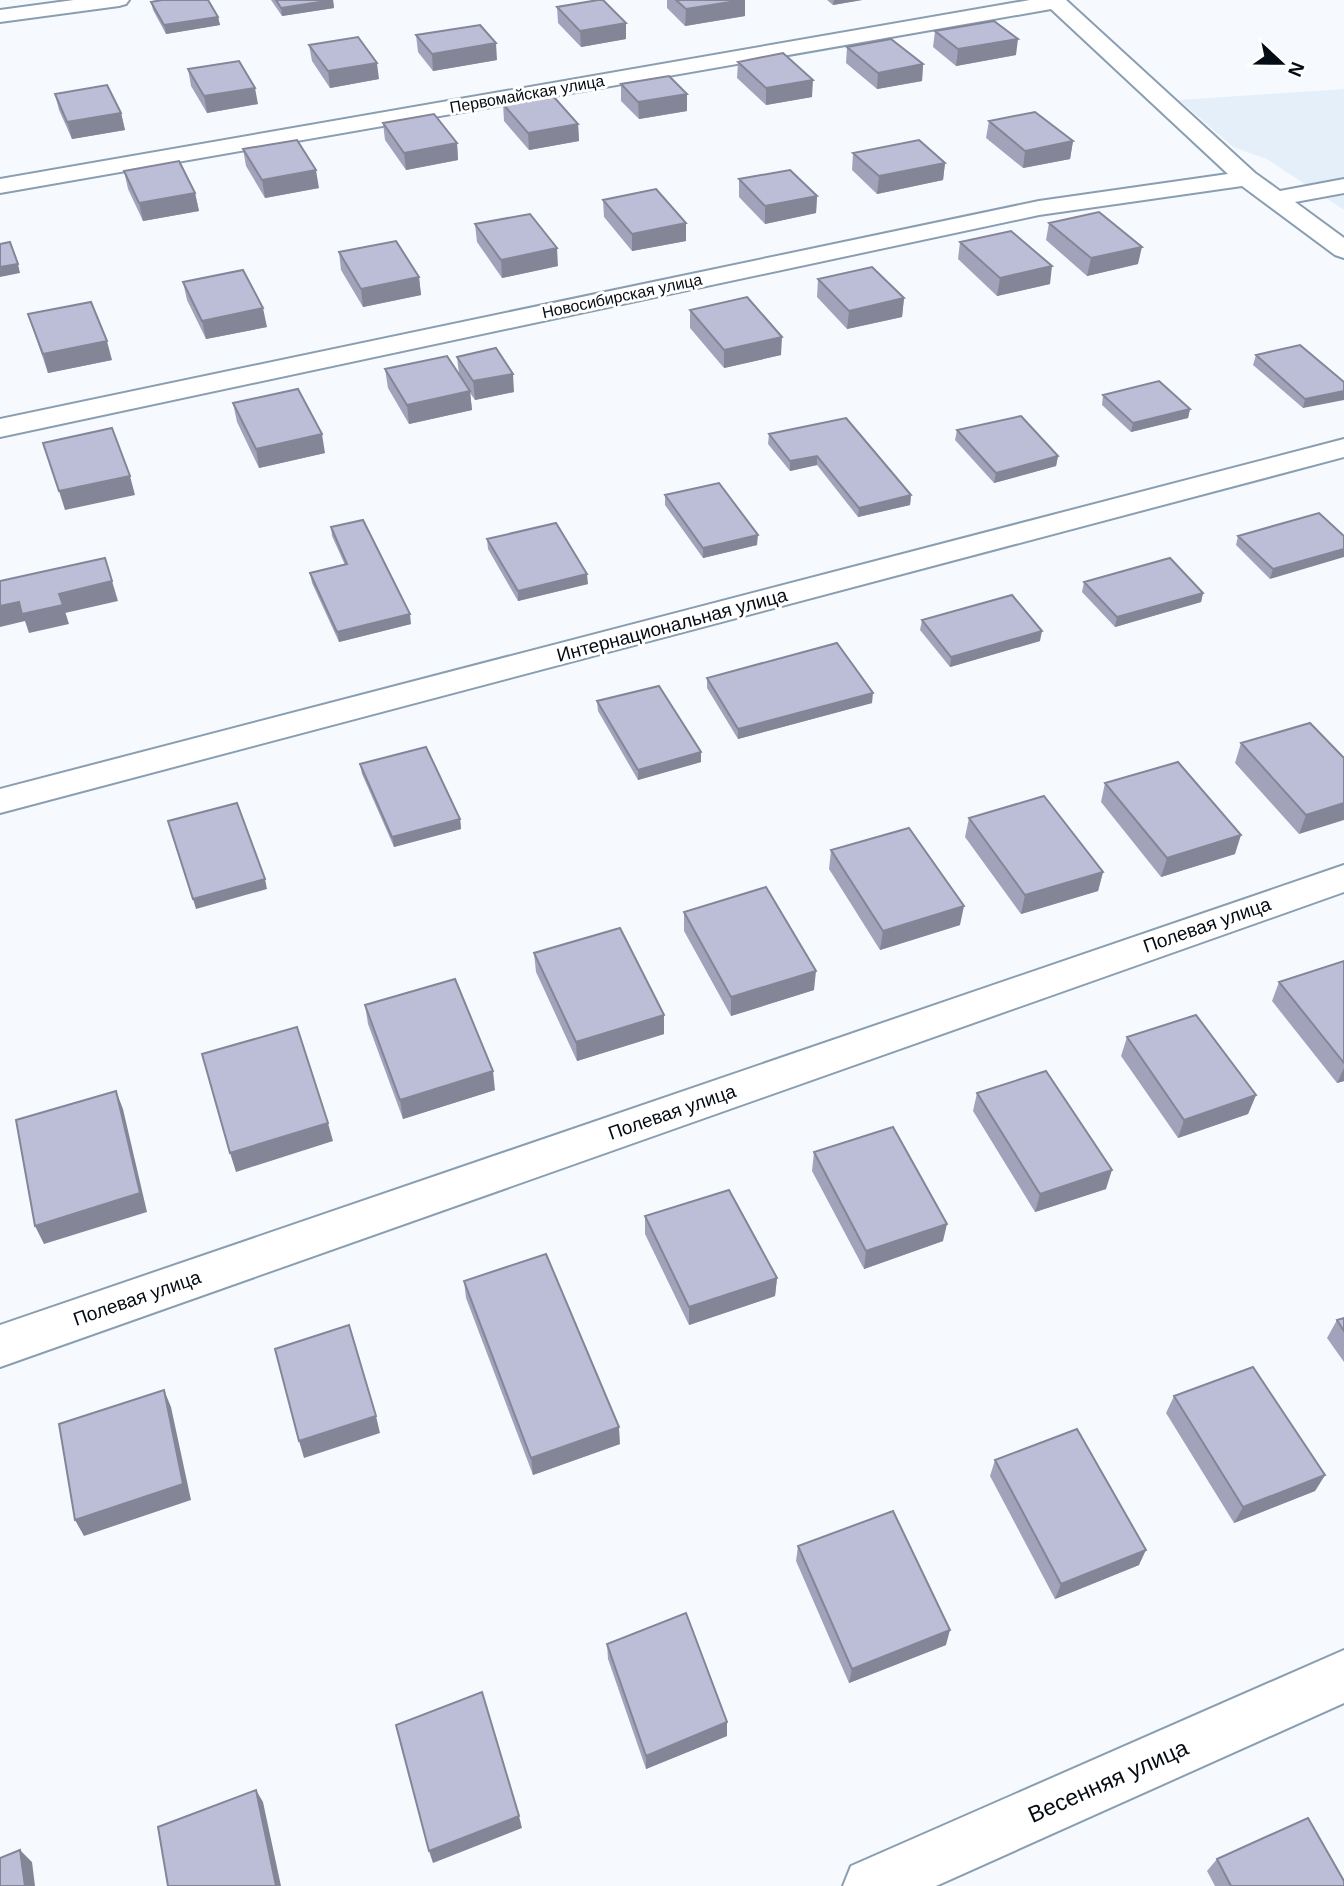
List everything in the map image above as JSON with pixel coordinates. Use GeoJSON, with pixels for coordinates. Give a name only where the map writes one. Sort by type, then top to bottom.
{"type":"FeatureCollection","features":[{"type":"Feature","properties":{"kind":"street"},"geometry":{"type":"LineString","coordinates":[[0,16],[119,0]]}},
{"type":"Feature","properties":{"kind":"street"},"geometry":{"type":"LineString","coordinates":[[1054,1],[1247,178],[1344,250]]}},
{"type":"Feature","properties":{"kind":"street","name":"Первомайская улица"},"geometry":{"type":"LineString","coordinates":[[0,186],[1054,1]]}},
{"type":"Feature","properties":{"kind":"street","name":"Новосибирская улица"},"geometry":{"type":"LineString","coordinates":[[0,428],[1039,208],[1247,178]]}},
{"type":"Feature","properties":{"kind":"street"},"geometry":{"type":"LineString","coordinates":[[1275,199],[1344,186]]}},
{"type":"Feature","properties":{"kind":"street","name":"Интернациональная улица"},"geometry":{"type":"LineString","coordinates":[[0,801],[1344,448]]}},
{"type":"Feature","properties":{"kind":"street","name":"Полевая улица"},"geometry":{"type":"LineString","coordinates":[[0,1346],[1344,878]]}},
{"type":"Feature","properties":{"kind":"street","name":"Весенняя улица"},"geometry":{"type":"LineString","coordinates":[[871,1886],[1344,1675]]}},
{"type":"Feature","properties":{"kind":"shaded area"},"geometry":{"type":"Polygon","coordinates":[[[1344,89],[1344,210],[1267,159],[1233,147],[1179,100],[1344,89]]]}},
{"type":"Feature","properties":{"kind":"building"},"geometry":{"type":"Polygon","coordinates":[[[208,0],[218,17],[164,25],[151,2],[208,0]]]}},
{"type":"Feature","properties":{"kind":"building"},"geometry":{"type":"Polygon","coordinates":[[[276,0],[333,0],[281,8],[276,0]]]}},
{"type":"Feature","properties":{"kind":"building"},"geometry":{"type":"Polygon","coordinates":[[[603,0],[626,23],[580,31],[557,7],[603,0]]]}},
{"type":"Feature","properties":{"kind":"building"},"geometry":{"type":"Polygon","coordinates":[[[676,0],[743,0],[686,9],[676,0]]]}},
{"type":"Feature","properties":{"kind":"building"},"geometry":{"type":"Polygon","coordinates":[[[994,21],[1018,39],[958,49],[935,31],[994,21]]]}},
{"type":"Feature","properties":{"kind":"building"},"geometry":{"type":"Polygon","coordinates":[[[480,25],[496,43],[432,54],[416,35],[480,25]]]}},
{"type":"Feature","properties":{"kind":"building"},"geometry":{"type":"Polygon","coordinates":[[[358,37],[377,63],[328,71],[309,45],[358,37]]]}},
{"type":"Feature","properties":{"kind":"building"},"geometry":{"type":"Polygon","coordinates":[[[891,39],[923,64],[878,73],[847,47],[891,39]]]}},
{"type":"Feature","properties":{"kind":"building"},"geometry":{"type":"Polygon","coordinates":[[[783,53],[813,80],[766,88],[738,62],[783,53]]]}},
{"type":"Feature","properties":{"kind":"building"},"geometry":{"type":"Polygon","coordinates":[[[239,61],[255,88],[204,96],[188,69],[239,61]]]}},
{"type":"Feature","properties":{"kind":"building"},"geometry":{"type":"Polygon","coordinates":[[[669,76],[687,94],[638,102],[621,84],[669,76]]]}},
{"type":"Feature","properties":{"kind":"building"},"geometry":{"type":"Polygon","coordinates":[[[107,85],[121,113],[67,122],[55,94],[107,85]]]}},
{"type":"Feature","properties":{"kind":"building"},"geometry":{"type":"Polygon","coordinates":[[[553,96],[578,124],[528,133],[503,104],[553,96]]]}},
{"type":"Feature","properties":{"kind":"building"},"geometry":{"type":"Polygon","coordinates":[[[1035,112],[1073,141],[1025,151],[989,121],[1035,112]]]}},
{"type":"Feature","properties":{"kind":"building"},"geometry":{"type":"Polygon","coordinates":[[[434,114],[457,143],[404,153],[383,123],[434,114]]]}},
{"type":"Feature","properties":{"kind":"building"},"geometry":{"type":"Polygon","coordinates":[[[297,140],[316,170],[262,180],[243,149],[297,140]]]}},
{"type":"Feature","properties":{"kind":"building"},"geometry":{"type":"Polygon","coordinates":[[[919,140],[945,163],[879,176],[853,153],[919,140]]]}},
{"type":"Feature","properties":{"kind":"building"},"geometry":{"type":"Polygon","coordinates":[[[179,161],[195,193],[139,203],[124,171],[179,161]]]}},
{"type":"Feature","properties":{"kind":"building"},"geometry":{"type":"Polygon","coordinates":[[[790,170],[817,196],[765,206],[739,179],[790,170]]]}},
{"type":"Feature","properties":{"kind":"building"},"geometry":{"type":"Polygon","coordinates":[[[656,189],[686,223],[632,234],[603,200],[656,189]]]}},
{"type":"Feature","properties":{"kind":"building"},"geometry":{"type":"Polygon","coordinates":[[[1099,212],[1142,247],[1091,258],[1049,223],[1099,212]]]}},
{"type":"Feature","properties":{"kind":"building"},"geometry":{"type":"Polygon","coordinates":[[[530,214],[557,248],[501,260],[475,224],[530,214]]]}},
{"type":"Feature","properties":{"kind":"building"},"geometry":{"type":"Polygon","coordinates":[[[1011,231],[1052,266],[1000,278],[960,242],[1011,231]]]}},
{"type":"Feature","properties":{"kind":"building"},"geometry":{"type":"Polygon","coordinates":[[[396,241],[419,277],[361,289],[339,252],[396,241]]]}},
{"type":"Feature","properties":{"kind":"building"},"geometry":{"type":"Polygon","coordinates":[[[10,242],[18,264],[0,267],[0,244],[10,242]]]}},
{"type":"Feature","properties":{"kind":"building"},"geometry":{"type":"Polygon","coordinates":[[[872,267],[904,298],[849,311],[818,279],[872,267]]]}},
{"type":"Feature","properties":{"kind":"building"},"geometry":{"type":"Polygon","coordinates":[[[243,270],[263,308],[202,321],[183,282],[243,270]]]}},
{"type":"Feature","properties":{"kind":"building"},"geometry":{"type":"Polygon","coordinates":[[[747,297],[782,337],[724,350],[690,310],[747,297]]]}},
{"type":"Feature","properties":{"kind":"building"},"geometry":{"type":"Polygon","coordinates":[[[91,302],[107,341],[43,354],[28,314],[91,302]]]}},
{"type":"Feature","properties":{"kind":"building"},"geometry":{"type":"Polygon","coordinates":[[[1300,345],[1344,382],[1344,391],[1305,399],[1256,355],[1300,345]]]}},
{"type":"Feature","properties":{"kind":"building"},"geometry":{"type":"Polygon","coordinates":[[[496,348],[513,374],[473,381],[457,357],[496,348]]]}},
{"type":"Feature","properties":{"kind":"building"},"geometry":{"type":"Polygon","coordinates":[[[447,356],[470,391],[407,405],[385,369],[447,356]]]}},
{"type":"Feature","properties":{"kind":"building"},"geometry":{"type":"Polygon","coordinates":[[[1159,381],[1190,409],[1133,423],[1103,395],[1159,381]]]}},
{"type":"Feature","properties":{"kind":"building"},"geometry":{"type":"Polygon","coordinates":[[[298,389],[322,434],[256,449],[233,403],[298,389]]]}},
{"type":"Feature","properties":{"kind":"building"},"geometry":{"type":"Polygon","coordinates":[[[1021,416],[1058,456],[996,473],[957,430],[1021,416]]]}},
{"type":"Feature","properties":{"kind":"building"},"geometry":{"type":"Polygon","coordinates":[[[846,418],[911,495],[859,508],[817,456],[790,461],[769,434],[846,418]]]}},
{"type":"Feature","properties":{"kind":"building"},"geometry":{"type":"Polygon","coordinates":[[[112,428],[130,476],[59,491],[43,443],[112,428]]]}},
{"type":"Feature","properties":{"kind":"building"},"geometry":{"type":"Polygon","coordinates":[[[719,483],[758,535],[703,548],[665,495],[719,483]]]}},
{"type":"Feature","properties":{"kind":"building"},"geometry":{"type":"Polygon","coordinates":[[[1319,513],[1344,536],[1344,549],[1273,569],[1238,536],[1319,513]]]}},
{"type":"Feature","properties":{"kind":"building"},"geometry":{"type":"Polygon","coordinates":[[[363,520],[410,614],[337,632],[310,573],[347,564],[331,527],[363,520]]]}},
{"type":"Feature","properties":{"kind":"building"},"geometry":{"type":"Polygon","coordinates":[[[556,523],[587,574],[518,591],[487,539],[556,523]]]}},
{"type":"Feature","properties":{"kind":"building"},"geometry":{"type":"Polygon","coordinates":[[[105,558],[112,581],[59,594],[63,605],[22,614],[19,602],[0,606],[0,581],[105,558]]]}},
{"type":"Feature","properties":{"kind":"building"},"geometry":{"type":"Polygon","coordinates":[[[1170,558],[1203,593],[1117,617],[1084,582],[1170,558]]]}},
{"type":"Feature","properties":{"kind":"building"},"geometry":{"type":"Polygon","coordinates":[[[1012,595],[1042,631],[951,657],[922,620],[1012,595]]]}},
{"type":"Feature","properties":{"kind":"building"},"geometry":{"type":"Polygon","coordinates":[[[837,643],[873,693],[738,729],[707,678],[837,643]]]}},
{"type":"Feature","properties":{"kind":"building"},"geometry":{"type":"Polygon","coordinates":[[[659,686],[701,752],[638,770],[597,701],[659,686]]]}},
{"type":"Feature","properties":{"kind":"building"},"geometry":{"type":"Polygon","coordinates":[[[1310,723],[1344,758],[1344,803],[1306,815],[1241,743],[1310,723]]]}},
{"type":"Feature","properties":{"kind":"building"},"geometry":{"type":"Polygon","coordinates":[[[426,747],[460,819],[392,837],[360,764],[426,747]]]}},
{"type":"Feature","properties":{"kind":"building"},"geometry":{"type":"Polygon","coordinates":[[[1178,762],[1241,835],[1167,858],[1105,783],[1178,762]]]}},
{"type":"Feature","properties":{"kind":"building"},"geometry":{"type":"Polygon","coordinates":[[[1044,796],[1103,872],[1025,895],[969,818],[1044,796]]]}},
{"type":"Feature","properties":{"kind":"building"},"geometry":{"type":"Polygon","coordinates":[[[237,803],[265,879],[193,899],[168,821],[237,803]]]}},
{"type":"Feature","properties":{"kind":"building"},"geometry":{"type":"Polygon","coordinates":[[[909,828],[964,906],[883,931],[831,850],[909,828]]]}},
{"type":"Feature","properties":{"kind":"building"},"geometry":{"type":"Polygon","coordinates":[[[766,887],[816,971],[731,997],[684,912],[766,887]]]}},
{"type":"Feature","properties":{"kind":"building"},"geometry":{"type":"Polygon","coordinates":[[[620,928],[664,1015],[576,1042],[534,953],[620,928]]]}},
{"type":"Feature","properties":{"kind":"building"},"geometry":{"type":"Polygon","coordinates":[[[1344,961],[1344,1063],[1279,982],[1344,961]]]}},
{"type":"Feature","properties":{"kind":"building"},"geometry":{"type":"Polygon","coordinates":[[[455,979],[493,1071],[400,1100],[365,1005],[455,979]]]}},
{"type":"Feature","properties":{"kind":"building"},"geometry":{"type":"Polygon","coordinates":[[[1196,1015],[1256,1095],[1184,1120],[1127,1037],[1196,1015]]]}},
{"type":"Feature","properties":{"kind":"building"},"geometry":{"type":"Polygon","coordinates":[[[297,1027],[328,1123],[230,1153],[202,1054],[297,1027]]]}},
{"type":"Feature","properties":{"kind":"building"},"geometry":{"type":"Polygon","coordinates":[[[1046,1071],[1112,1170],[1040,1194],[977,1093],[1046,1071]]]}},
{"type":"Feature","properties":{"kind":"building"},"geometry":{"type":"Polygon","coordinates":[[[116,1091],[140,1193],[35,1226],[16,1120],[116,1091]]]}},
{"type":"Feature","properties":{"kind":"building"},"geometry":{"type":"Polygon","coordinates":[[[893,1127],[947,1224],[866,1251],[814,1152],[893,1127]]]}},
{"type":"Feature","properties":{"kind":"building"},"geometry":{"type":"Polygon","coordinates":[[[729,1190],[777,1278],[689,1307],[645,1216],[729,1190]]]}},
{"type":"Feature","properties":{"kind":"building"},"geometry":{"type":"Polygon","coordinates":[[[546,1254],[619,1427],[531,1458],[464,1281],[546,1254]]]}},
{"type":"Feature","properties":{"kind":"building"},"geometry":{"type":"Polygon","coordinates":[[[1344,1318],[1344,1331],[1337,1320],[1344,1318]]]}},
{"type":"Feature","properties":{"kind":"building"},"geometry":{"type":"Polygon","coordinates":[[[349,1325],[376,1416],[299,1441],[275,1349],[349,1325]]]}},
{"type":"Feature","properties":{"kind":"building"},"geometry":{"type":"Polygon","coordinates":[[[1253,1367],[1325,1475],[1243,1507],[1174,1396],[1253,1367]]]}},
{"type":"Feature","properties":{"kind":"building"},"geometry":{"type":"Polygon","coordinates":[[[164,1390],[183,1484],[75,1520],[59,1424],[164,1390]]]}},
{"type":"Feature","properties":{"kind":"building"},"geometry":{"type":"Polygon","coordinates":[[[1077,1429],[1146,1550],[1061,1584],[995,1460],[1077,1429]]]}},
{"type":"Feature","properties":{"kind":"building"},"geometry":{"type":"Polygon","coordinates":[[[893,1511],[950,1630],[852,1669],[798,1546],[893,1511]]]}},
{"type":"Feature","properties":{"kind":"building"},"geometry":{"type":"Polygon","coordinates":[[[686,1613],[727,1722],[646,1756],[607,1644],[686,1613]]]}},
{"type":"Feature","properties":{"kind":"building"},"geometry":{"type":"Polygon","coordinates":[[[482,1692],[519,1816],[429,1851],[396,1725],[482,1692]]]}},
{"type":"Feature","properties":{"kind":"building"},"geometry":{"type":"Polygon","coordinates":[[[256,1790],[276,1886],[168,1886],[158,1827],[256,1790]]]}},
{"type":"Feature","properties":{"kind":"building"},"geometry":{"type":"Polygon","coordinates":[[[1308,1818],[1344,1881],[1344,1886],[1231,1886],[1217,1859],[1308,1818]]]}},
{"type":"Feature","properties":{"kind":"building"},"geometry":{"type":"Polygon","coordinates":[[[20,1850],[25,1886],[0,1886],[0,1858],[20,1850]]]}}]}
